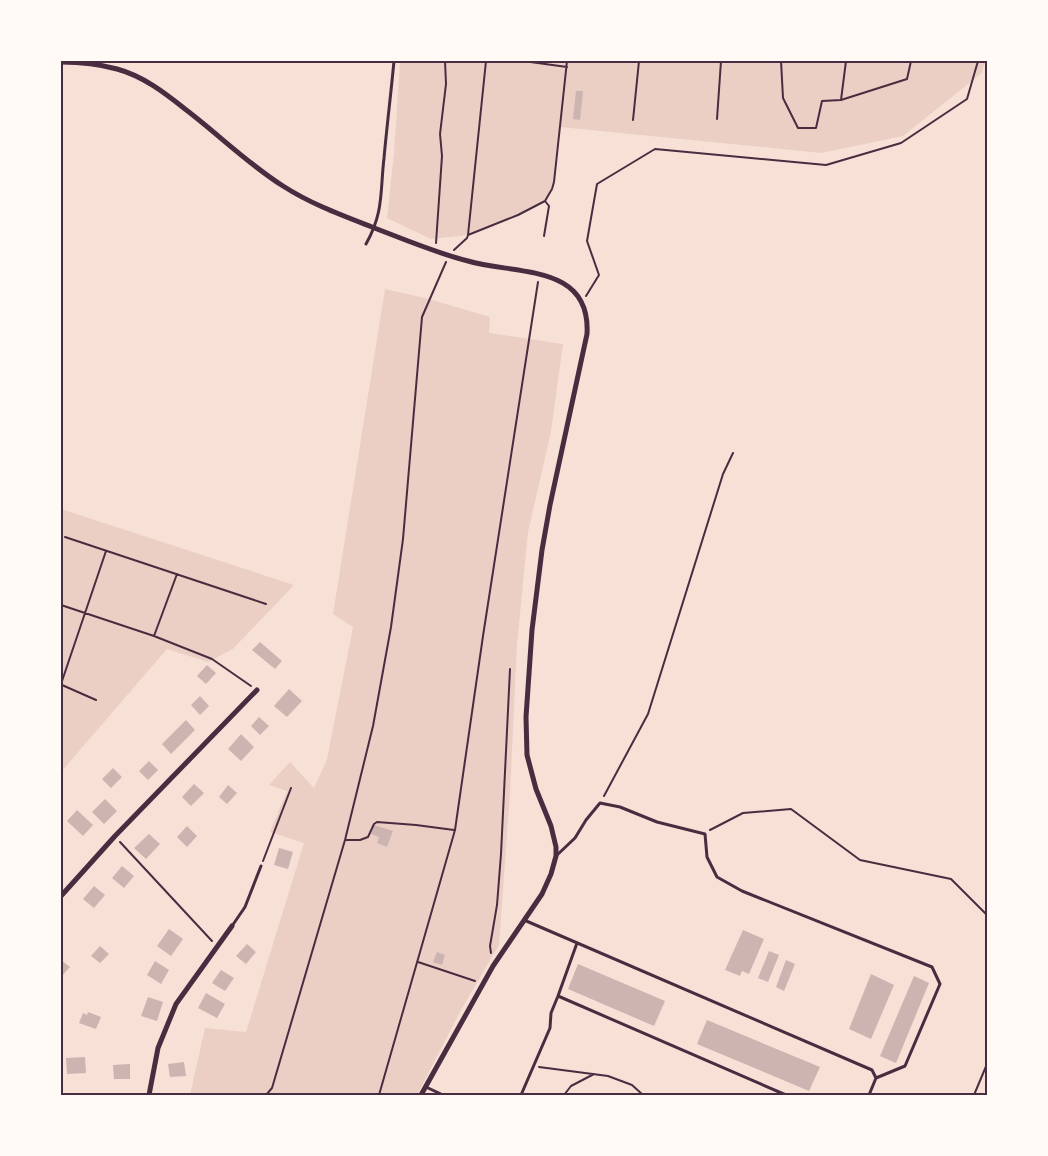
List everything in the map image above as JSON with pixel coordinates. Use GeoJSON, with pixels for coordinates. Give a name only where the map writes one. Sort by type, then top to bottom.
{"type":"FeatureCollection","features":[{"type":"Feature","properties":{"kind":"street"},"geometry":{"type":"LineString","coordinates":[[61,62],[96,64],[119,69],[140,78],[170,97],[260,170],[316,206],[435,250],[452,252],[483,265],[539,273],[565,283],[583,303],[587,314],[587,334],[542,550],[532,630],[526,717],[527,755],[536,789],[551,826],[556,846],[556,856],[545,888],[494,966],[421,1095]]}},
{"type":"Feature","properties":{"kind":"street"},"geometry":{"type":"LineString","coordinates":[[61,896],[115,836],[257,690]]}},
{"type":"Feature","properties":{"kind":"street"},"geometry":{"type":"LineString","coordinates":[[149,1095],[158,1048],[176,1004],[232,926]]}},
{"type":"Feature","properties":{"kind":"lane"},"geometry":{"type":"LineString","coordinates":[[366,244],[375,228],[382,196],[383,160],[394,61]]}},
{"type":"Feature","properties":{"kind":"lane"},"geometry":{"type":"LineString","coordinates":[[556,856],[575,838],[586,820],[600,803],[620,807],[657,822],[705,834],[707,857],[717,877],[742,891],[932,967],[940,984],[905,1066],[876,1078],[869,1095]]}},
{"type":"Feature","properties":{"kind":"lane"},"geometry":{"type":"LineString","coordinates":[[232,926],[245,907],[261,866]]}},
{"type":"Feature","properties":{"kind":"lane"},"geometry":{"type":"LineString","coordinates":[[524,920],[872,1070],[876,1078]]}},
{"type":"Feature","properties":{"kind":"lane"},"geometry":{"type":"LineString","coordinates":[[521,1095],[550,1028],[551,1013],[578,943]]}},
{"type":"Feature","properties":{"kind":"lane"},"geometry":{"type":"LineString","coordinates":[[558,996],[786,1095]]}},
{"type":"Feature","properties":{"kind":"lane"},"geometry":{"type":"LineString","coordinates":[[426,1086],[443,1095]]}},
{"type":"Feature","properties":{"kind":"path"},"geometry":{"type":"LineString","coordinates":[[435,250],[442,156],[440,134],[446,84],[445,61]]}},
{"type":"Feature","properties":{"kind":"path"},"geometry":{"type":"LineString","coordinates":[[266,1095],[272,1088],[345,840],[373,726],[391,627],[403,539],[422,317],[452,252],[468,235],[486,61]]}},
{"type":"Feature","properties":{"kind":"path"},"geometry":{"type":"LineString","coordinates":[[523,61],[567,67]]}},
{"type":"Feature","properties":{"kind":"path"},"geometry":{"type":"LineString","coordinates":[[468,235],[518,215],[545,201],[554,182],[567,61]]}},
{"type":"Feature","properties":{"kind":"path"},"geometry":{"type":"LineString","coordinates":[[633,120],[639,61]]}},
{"type":"Feature","properties":{"kind":"path"},"geometry":{"type":"LineString","coordinates":[[717,119],[721,61]]}},
{"type":"Feature","properties":{"kind":"path"},"geometry":{"type":"LineString","coordinates":[[781,61],[783,98],[798,128],[816,128],[822,101],[841,100],[907,79],[911,61]]}},
{"type":"Feature","properties":{"kind":"path"},"geometry":{"type":"LineString","coordinates":[[841,100],[846,61]]}},
{"type":"Feature","properties":{"kind":"path"},"geometry":{"type":"LineString","coordinates":[[583,303],[599,275],[587,241],[597,184],[655,149],[826,165],[901,143],[967,99],[978,61]]}},
{"type":"Feature","properties":{"kind":"path"},"geometry":{"type":"LineString","coordinates":[[544,236],[549,206],[545,201]]}},
{"type":"Feature","properties":{"kind":"path"},"geometry":{"type":"LineString","coordinates":[[379,1095],[455,830],[539,273]]}},
{"type":"Feature","properties":{"kind":"path"},"geometry":{"type":"LineString","coordinates":[[600,803],[648,714],[724,474],[733,453]]}},
{"type":"Feature","properties":{"kind":"path"},"geometry":{"type":"LineString","coordinates":[[65,536],[266,604]]}},
{"type":"Feature","properties":{"kind":"path"},"geometry":{"type":"LineString","coordinates":[[96,700],[61,684],[106,550]]}},
{"type":"Feature","properties":{"kind":"path"},"geometry":{"type":"LineString","coordinates":[[154,636],[177,574]]}},
{"type":"Feature","properties":{"kind":"path"},"geometry":{"type":"LineString","coordinates":[[61,606],[154,636],[212,659],[257,690]]}},
{"type":"Feature","properties":{"kind":"path"},"geometry":{"type":"LineString","coordinates":[[494,966],[490,946],[499,880],[510,669]]}},
{"type":"Feature","properties":{"kind":"path"},"geometry":{"type":"LineString","coordinates":[[261,866],[291,788]]}},
{"type":"Feature","properties":{"kind":"path"},"geometry":{"type":"LineString","coordinates":[[705,834],[743,813],[791,809],[860,860],[952,879],[987,915]]}},
{"type":"Feature","properties":{"kind":"path"},"geometry":{"type":"LineString","coordinates":[[345,840],[360,840],[368,837],[374,824],[377,822],[455,830]]}},
{"type":"Feature","properties":{"kind":"path"},"geometry":{"type":"LineString","coordinates":[[115,836],[217,946]]}},
{"type":"Feature","properties":{"kind":"path"},"geometry":{"type":"LineString","coordinates":[[418,962],[474,980]]}},
{"type":"Feature","properties":{"kind":"path"},"geometry":{"type":"LineString","coordinates":[[974,1095],[987,1064]]}},
{"type":"Feature","properties":{"kind":"path"},"geometry":{"type":"LineString","coordinates":[[534,1066],[621,1079],[632,1085],[643,1095]]}},
{"type":"Feature","properties":{"kind":"path"},"geometry":{"type":"LineString","coordinates":[[564,1095],[571,1086],[594,1074]]}},
{"type":"Feature","properties":{"kind":"shaded area"},"geometry":{"type":"Polygon","coordinates":[[[400,61],[985,61],[982,73],[903,136],[821,153],[560,127],[554,182],[545,201],[518,215],[468,235],[431,239],[387,218],[394,153],[400,61]]]}},
{"type":"Feature","properties":{"kind":"shaded area"},"geometry":{"type":"Polygon","coordinates":[[[385,289],[429,299],[490,317],[489,333],[563,344],[551,432],[528,532],[517,644],[510,794],[499,945],[461,1010],[417,1095],[190,1095],[205,1028],[246,1032],[304,843],[270,832],[287,791],[269,785],[290,762],[314,788],[327,759],[353,627],[333,614],[385,289]]]}},
{"type":"Feature","properties":{"kind":"shaded area"},"geometry":{"type":"Polygon","coordinates":[[[61,509],[294,585],[233,649],[208,662],[167,649],[61,772],[61,509]]]}},
{"type":"Feature","properties":{"kind":"building"},"geometry":{"type":"Polygon","coordinates":[[[576,91],[583,91],[580,120],[573,119],[576,91]]]}},
{"type":"Feature","properties":{"kind":"building"},"geometry":{"type":"Polygon","coordinates":[[[260,642],[282,661],[275,669],[252,650],[260,642]]]}},
{"type":"Feature","properties":{"kind":"building"},"geometry":{"type":"Polygon","coordinates":[[[207,665],[216,673],[206,684],[197,676],[207,665]]]}},
{"type":"Feature","properties":{"kind":"building"},"geometry":{"type":"Polygon","coordinates":[[[289,689],[302,701],[287,717],[274,706],[289,689]]]}},
{"type":"Feature","properties":{"kind":"building"},"geometry":{"type":"Polygon","coordinates":[[[200,696],[209,706],[200,715],[191,705],[200,696]]]}},
{"type":"Feature","properties":{"kind":"building"},"geometry":{"type":"Polygon","coordinates":[[[259,717],[269,726],[260,735],[251,726],[259,717]]]}},
{"type":"Feature","properties":{"kind":"building"},"geometry":{"type":"Polygon","coordinates":[[[186,720],[195,730],[171,754],[162,744],[186,720]]]}},
{"type":"Feature","properties":{"kind":"building"},"geometry":{"type":"Polygon","coordinates":[[[241,734],[254,747],[241,761],[228,749],[241,734]]]}},
{"type":"Feature","properties":{"kind":"building"},"geometry":{"type":"Polygon","coordinates":[[[149,761],[158,770],[148,780],[139,771],[149,761]]]}},
{"type":"Feature","properties":{"kind":"building"},"geometry":{"type":"Polygon","coordinates":[[[113,768],[122,777],[111,788],[102,779],[113,768]]]}},
{"type":"Feature","properties":{"kind":"building"},"geometry":{"type":"Polygon","coordinates":[[[194,784],[204,793],[191,806],[182,797],[194,784]]]}},
{"type":"Feature","properties":{"kind":"building"},"geometry":{"type":"Polygon","coordinates":[[[228,785],[237,793],[227,804],[219,797],[228,785]]]}},
{"type":"Feature","properties":{"kind":"building"},"geometry":{"type":"Polygon","coordinates":[[[105,799],[117,811],[104,824],[92,812],[105,799]]]}},
{"type":"Feature","properties":{"kind":"building"},"geometry":{"type":"Polygon","coordinates":[[[77,810],[93,825],[83,836],[67,821],[77,810]]]}},
{"type":"Feature","properties":{"kind":"building"},"geometry":{"type":"Polygon","coordinates":[[[374,825],[393,831],[387,847],[377,843],[379,837],[371,834],[374,825]]]}},
{"type":"Feature","properties":{"kind":"building"},"geometry":{"type":"Polygon","coordinates":[[[187,826],[197,836],[187,847],[177,837],[187,826]]]}},
{"type":"Feature","properties":{"kind":"building"},"geometry":{"type":"Polygon","coordinates":[[[149,834],[160,844],[146,859],[134,848],[149,834]]]}},
{"type":"Feature","properties":{"kind":"building"},"geometry":{"type":"Polygon","coordinates":[[[279,848],[293,852],[288,869],[274,865],[279,848]]]}},
{"type":"Feature","properties":{"kind":"building"},"geometry":{"type":"Polygon","coordinates":[[[122,866],[134,876],[124,888],[112,878],[122,866]]]}},
{"type":"Feature","properties":{"kind":"building"},"geometry":{"type":"Polygon","coordinates":[[[94,886],[105,895],[94,908],[83,899],[94,886]]]}},
{"type":"Feature","properties":{"kind":"building"},"geometry":{"type":"Polygon","coordinates":[[[169,929],[183,939],[171,956],[157,946],[169,929]]]}},
{"type":"Feature","properties":{"kind":"building"},"geometry":{"type":"Polygon","coordinates":[[[743,930],[764,939],[749,974],[742,971],[740,976],[725,970],[743,930]]]}},
{"type":"Feature","properties":{"kind":"building"},"geometry":{"type":"Polygon","coordinates":[[[247,944],[256,952],[246,964],[236,956],[247,944]]]}},
{"type":"Feature","properties":{"kind":"building"},"geometry":{"type":"Polygon","coordinates":[[[100,946],[109,954],[100,963],[91,956],[100,946]]]}},
{"type":"Feature","properties":{"kind":"building"},"geometry":{"type":"Polygon","coordinates":[[[769,951],[779,955],[768,982],[758,978],[769,951]]]}},
{"type":"Feature","properties":{"kind":"building"},"geometry":{"type":"Polygon","coordinates":[[[437,952],[445,955],[442,965],[433,962],[437,952]]]}},
{"type":"Feature","properties":{"kind":"building"},"geometry":{"type":"Polygon","coordinates":[[[61,960],[70,967],[61,977],[61,960]]]}},
{"type":"Feature","properties":{"kind":"building"},"geometry":{"type":"Polygon","coordinates":[[[786,960],[795,964],[784,991],[776,987],[786,960]]]}},
{"type":"Feature","properties":{"kind":"building"},"geometry":{"type":"Polygon","coordinates":[[[155,961],[169,970],[161,984],[147,975],[155,961]]]}},
{"type":"Feature","properties":{"kind":"building"},"geometry":{"type":"Polygon","coordinates":[[[578,964],[665,1001],[654,1026],[568,989],[578,964]]]}},
{"type":"Feature","properties":{"kind":"building"},"geometry":{"type":"Polygon","coordinates":[[[221,970],[234,978],[225,991],[212,983],[221,970]]]}},
{"type":"Feature","properties":{"kind":"building"},"geometry":{"type":"Polygon","coordinates":[[[871,974],[894,985],[871,1039],[849,1029],[871,974]]]}},
{"type":"Feature","properties":{"kind":"building"},"geometry":{"type":"Polygon","coordinates":[[[914,976],[929,983],[896,1063],[880,1056],[914,976]]]}},
{"type":"Feature","properties":{"kind":"building"},"geometry":{"type":"Polygon","coordinates":[[[206,993],[225,1004],[217,1018],[198,1008],[206,993]]]}},
{"type":"Feature","properties":{"kind":"building"},"geometry":{"type":"Polygon","coordinates":[[[148,997],[163,1002],[157,1021],[141,1016],[148,997]]]}},
{"type":"Feature","properties":{"kind":"building"},"geometry":{"type":"Polygon","coordinates":[[[88,1012],[101,1017],[96,1029],[79,1023],[83,1013],[87,1015],[88,1012]]]}},
{"type":"Feature","properties":{"kind":"building"},"geometry":{"type":"Polygon","coordinates":[[[707,1020],[820,1067],[809,1091],[697,1044],[707,1020]]]}},
{"type":"Feature","properties":{"kind":"building"},"geometry":{"type":"Polygon","coordinates":[[[85,1057],[86,1073],[67,1074],[66,1058],[85,1057]]]}},
{"type":"Feature","properties":{"kind":"building"},"geometry":{"type":"Polygon","coordinates":[[[184,1062],[186,1076],[170,1077],[168,1064],[184,1062]]]}},
{"type":"Feature","properties":{"kind":"building"},"geometry":{"type":"Polygon","coordinates":[[[130,1064],[130,1079],[114,1079],[113,1065],[130,1064]]]}}]}
